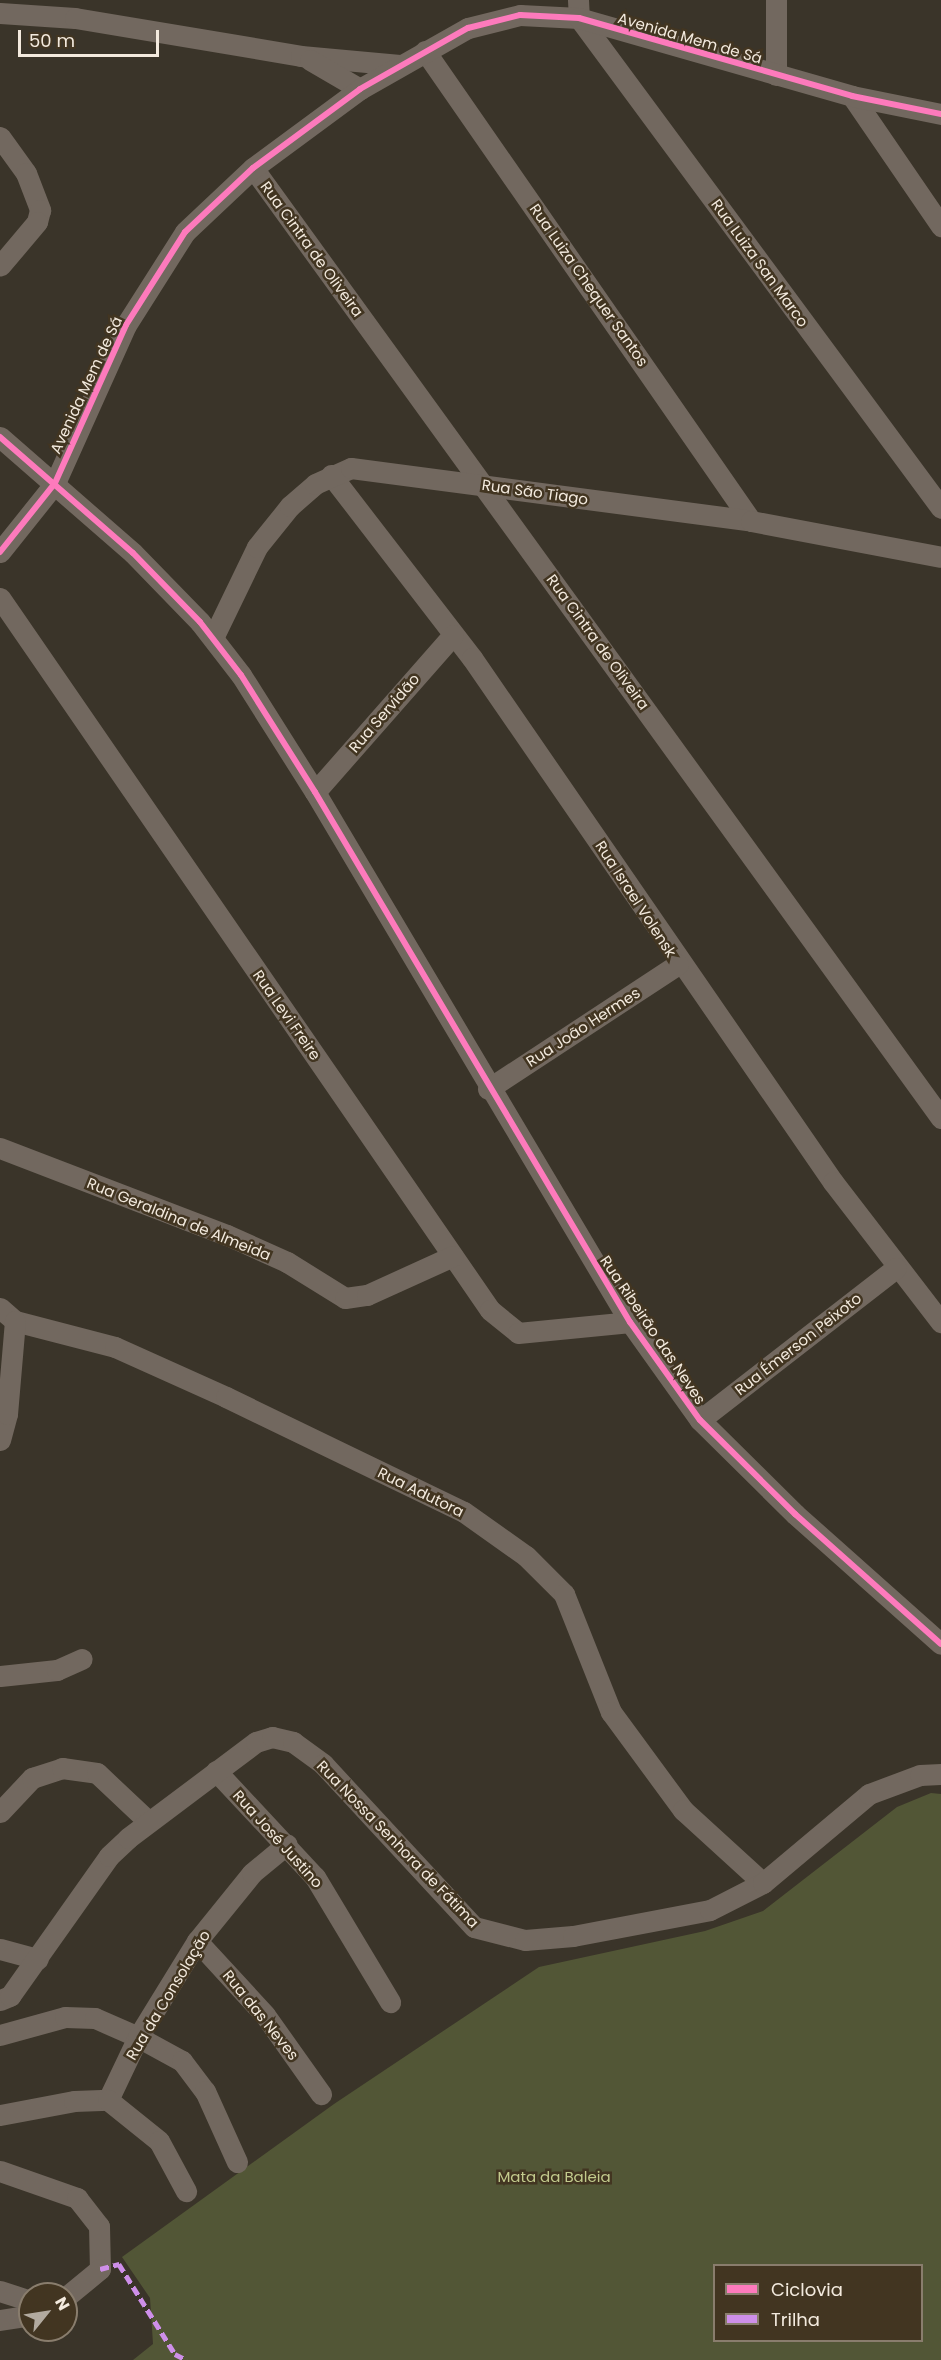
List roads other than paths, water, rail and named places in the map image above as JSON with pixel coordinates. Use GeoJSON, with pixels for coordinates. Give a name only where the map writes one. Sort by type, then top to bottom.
{"type":"FeatureCollection","features":[{"type":"Feature","properties":{"kind":"street"},"geometry":{"type":"LineString","coordinates":[[776,0],[776,75]]}},
{"type":"Feature","properties":{"kind":"street","name":"Avenida Mem de Sá"},"geometry":{"type":"LineString","coordinates":[[0,552],[55,483],[108,361],[148,287],[185,232],[253,168],[360,89],[425,51],[495,19],[578,9],[776,75],[852,96],[941,114]]}},
{"type":"Feature","properties":{"kind":"street","name":"Rua Luiza San Marco"},"geometry":{"type":"LineString","coordinates":[[578,9],[941,508]]}},
{"type":"Feature","properties":{"kind":"street"},"geometry":{"type":"LineString","coordinates":[[0,13],[75,18],[301,56],[400,65]]}},
{"type":"Feature","properties":{"kind":"street","name":"Rua Luiza Chequer Santos"},"geometry":{"type":"LineString","coordinates":[[425,51],[751,521]]}},
{"type":"Feature","properties":{"kind":"street"},"geometry":{"type":"LineString","coordinates":[[301,56],[360,89]]}},
{"type":"Feature","properties":{"kind":"street"},"geometry":{"type":"LineString","coordinates":[[852,96],[941,226]]}},
{"type":"Feature","properties":{"kind":"street"},"geometry":{"type":"LineString","coordinates":[[0,137],[26,173],[40,210],[38,222],[0,266]]}},
{"type":"Feature","properties":{"kind":"street","name":"Rua Cintra de Oliveira"},"geometry":{"type":"LineString","coordinates":[[253,168],[485,485],[941,1118]]}},
{"type":"Feature","properties":{"kind":"street","name":"Rua Ribeirão das Neves"},"geometry":{"type":"LineString","coordinates":[[0,437],[133,553],[213,638],[315,792],[488,1089],[630,1322],[699,1420],[795,1514],[941,1644]]}},
{"type":"Feature","properties":{"kind":"street","name":"Rua São Tiago"},"geometry":{"type":"LineString","coordinates":[[213,638],[257,547],[290,506],[331,475],[366,468],[751,521],[941,557]]}},
{"type":"Feature","properties":{"kind":"street","name":"Rua Israel Volensk"},"geometry":{"type":"LineString","coordinates":[[331,475],[453,635],[621,870],[678,964],[896,1268],[941,1322]]}},
{"type":"Feature","properties":{"kind":"street","name":"Rua Levi Freire"},"geometry":{"type":"LineString","coordinates":[[0,598],[490,1310],[518,1332],[630,1322]]}},
{"type":"Feature","properties":{"kind":"street","name":"Rua Servidão"},"geometry":{"type":"LineString","coordinates":[[315,792],[453,635]]}},
{"type":"Feature","properties":{"kind":"street","name":"Rua João Hermes"},"geometry":{"type":"LineString","coordinates":[[488,1089],[678,964]]}},
{"type":"Feature","properties":{"kind":"street","name":"Rua Geraldina de Almeida"},"geometry":{"type":"LineString","coordinates":[[0,1148],[227,1235],[287,1262],[345,1298],[367,1295],[453,1256]]}},
{"type":"Feature","properties":{"kind":"street","name":"Rua Émerson Peixoto"},"geometry":{"type":"LineString","coordinates":[[699,1420],[896,1268]]}},
{"type":"Feature","properties":{"kind":"street"},"geometry":{"type":"LineString","coordinates":[[0,1440],[7,1414],[7,1315]]}},
{"type":"Feature","properties":{"kind":"street","name":"Rua Adutora"},"geometry":{"type":"LineString","coordinates":[[7,1315],[115,1347],[226,1397],[465,1512],[526,1556],[564,1594],[610,1712],[683,1810],[763,1883]]}},
{"type":"Feature","properties":{"kind":"street"},"geometry":{"type":"LineString","coordinates":[[0,1676],[57,1670],[82,1659]]}},
{"type":"Feature","properties":{"kind":"street","name":"Rua Nossa Senhora de Fátima"},"geometry":{"type":"LineString","coordinates":[[0,2000],[10,1996],[109,1856],[148,1821],[216,1771],[256,1742],[272,1737],[293,1742],[323,1764],[474,1927],[510,1939],[573,1936],[710,1910],[763,1883],[870,1794],[920,1775],[941,1773]]}},
{"type":"Feature","properties":{"kind":"street"},"geometry":{"type":"LineString","coordinates":[[0,1812],[32,1778],[62,1768],[97,1773],[148,1821]]}},
{"type":"Feature","properties":{"kind":"street","name":"Rua José Justino"},"geometry":{"type":"LineString","coordinates":[[216,1771],[287,1844],[344,1922],[390,2002]]}},
{"type":"Feature","properties":{"kind":"street","name":"Rua da Consolação"},"geometry":{"type":"LineString","coordinates":[[108,2100],[138,2037],[197,1941],[252,1873],[287,1844]]}},
{"type":"Feature","properties":{"kind":"street","name":"Rua das Neves"},"geometry":{"type":"LineString","coordinates":[[197,1941],[265,2015],[321,2094]]}},
{"type":"Feature","properties":{"kind":"street"},"geometry":{"type":"LineString","coordinates":[[0,1949],[38,1959]]}},
{"type":"Feature","properties":{"kind":"street"},"geometry":{"type":"LineString","coordinates":[[0,2034],[65,2017],[95,2018],[138,2037],[182,2061],[205,2091],[237,2162]]}},
{"type":"Feature","properties":{"kind":"street"},"geometry":{"type":"LineString","coordinates":[[0,2115],[74,2101],[108,2100],[159,2141],[186,2191]]}},
{"type":"Feature","properties":{"kind":"street"},"geometry":{"type":"LineString","coordinates":[[0,2171],[77,2198],[99,2226],[100,2269],[78,2287]]}},
{"type":"Feature","properties":{"kind":"street"},"geometry":{"type":"LineString","coordinates":[[0,2291],[18,2297]]}},
{"type":"Feature","properties":{"kind":"street"},"geometry":{"type":"LineString","coordinates":[[0,2320],[18,2317]]}},
{"type":"Feature","properties":{"kind":"park label","name":"Mata da Baleia"},"geometry":{"type":"Point","coordinates":[554,2177]}}]}
